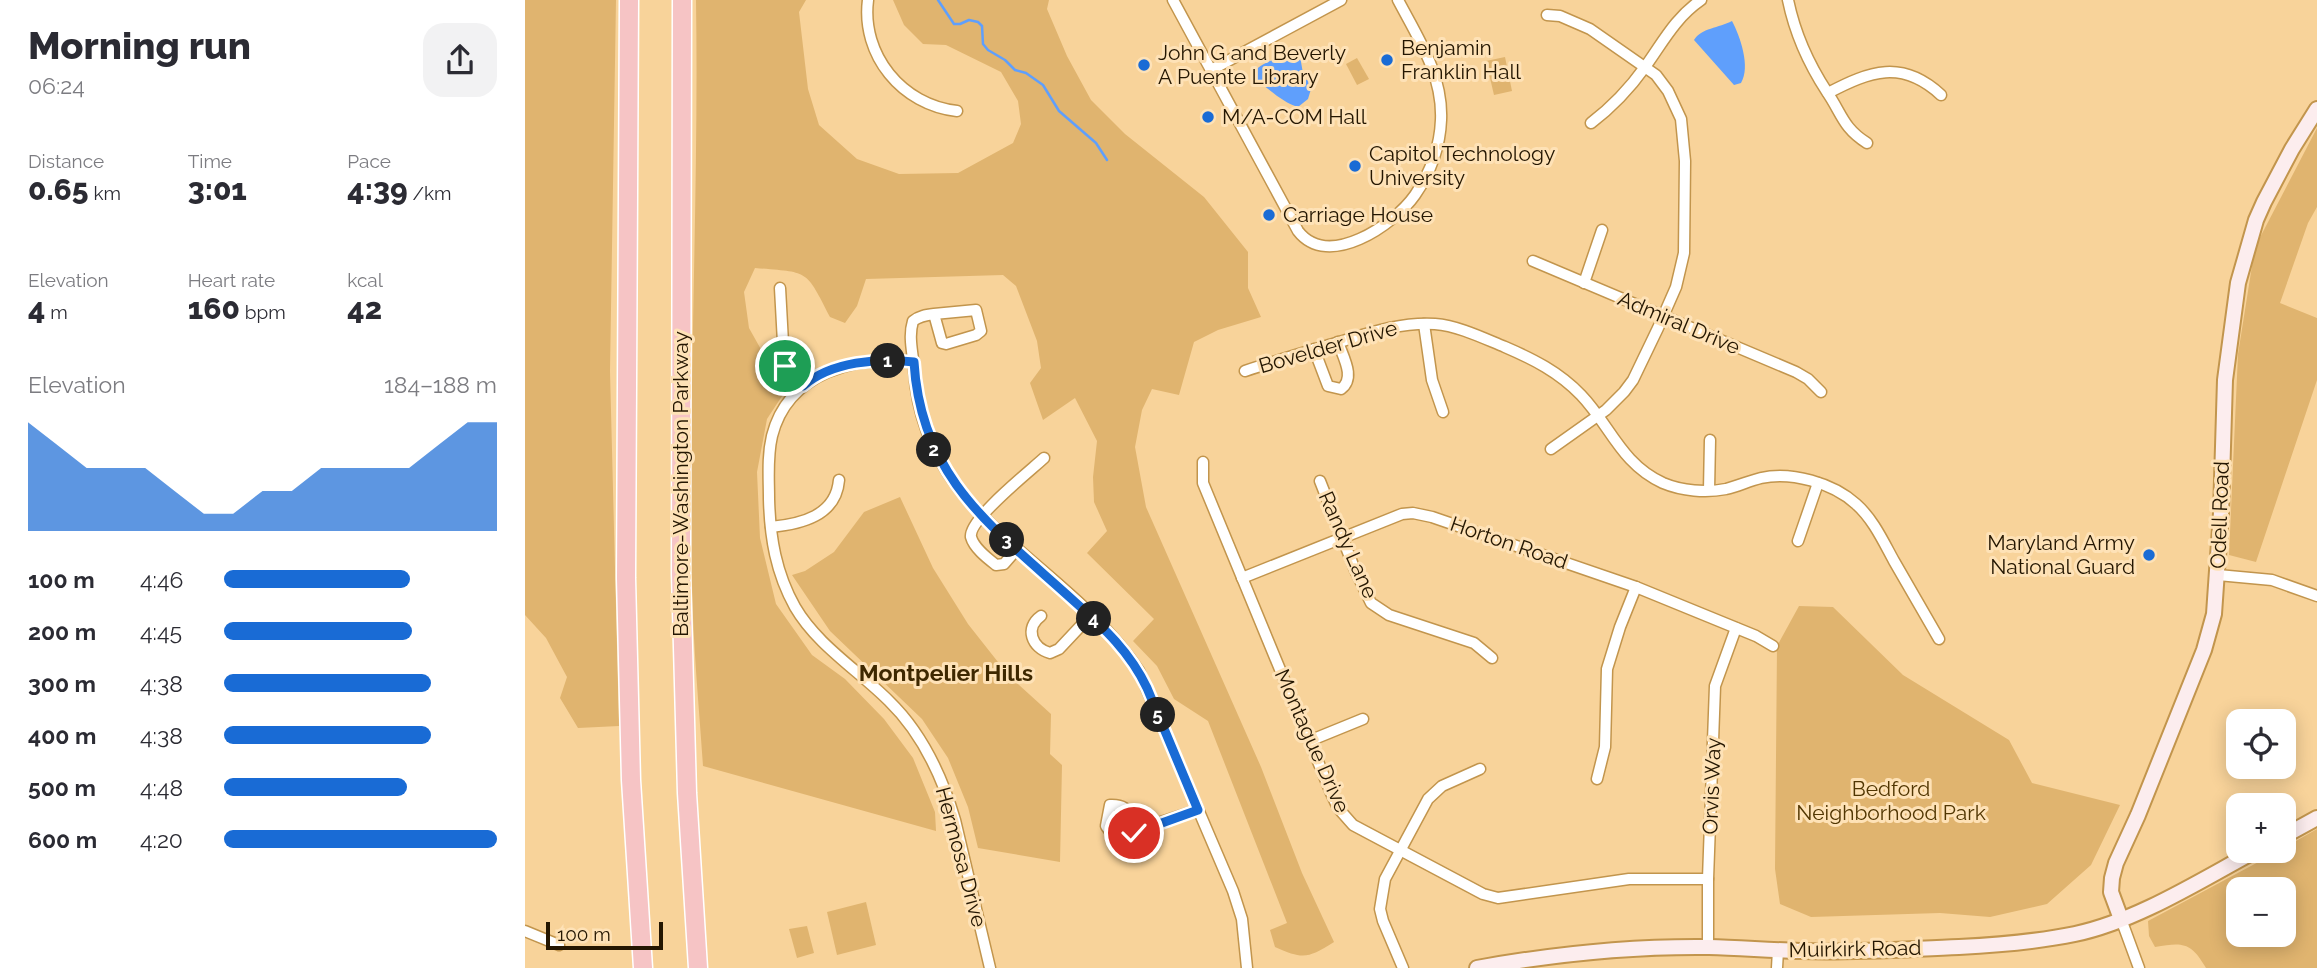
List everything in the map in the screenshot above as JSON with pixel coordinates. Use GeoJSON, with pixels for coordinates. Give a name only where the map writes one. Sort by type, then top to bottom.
{"type":"FeatureCollection","features":[{"type":"Feature","properties":{"kind":"highway"},"geometry":{"type":"LineString","coordinates":[[629,0],[626,578],[631,780],[643,968]]}},
{"type":"Feature","properties":{"kind":"highway","name":"Baltimore-Washington Parkway"},"geometry":{"type":"LineString","coordinates":[[682,0],[681,588],[687,793],[698,968]]}},
{"type":"Feature","properties":{"kind":"street"},"geometry":{"type":"LineString","coordinates":[[868,0],[870,34],[880,60],[894,80],[924,102],[957,111]]}},
{"type":"Feature","properties":{"kind":"street"},"geometry":{"type":"LineString","coordinates":[[1173,0],[1297,231],[1305,240],[1318,246],[1349,243],[1379,228],[1407,205],[1425,179],[1438,146],[1441,123],[1439,88],[1429,60],[1398,0]]}},
{"type":"Feature","properties":{"kind":"street"},"geometry":{"type":"LineString","coordinates":[[1210,70],[1341,0]]}},
{"type":"Feature","properties":{"kind":"street"},"geometry":{"type":"LineString","coordinates":[[1591,122],[1610,108],[1645,66],[1671,27],[1701,0]]}},
{"type":"Feature","properties":{"kind":"street"},"geometry":{"type":"LineString","coordinates":[[1788,0],[1809,63],[1845,125],[1867,144]]}},
{"type":"Feature","properties":{"kind":"street"},"geometry":{"type":"LineString","coordinates":[[1547,15],[1560,16],[1590,29],[1645,66],[1662,83],[1676,105],[1681,119],[1684,147],[1684,253],[1676,287],[1664,316],[1629,386],[1598,415],[1551,449]]}},
{"type":"Feature","properties":{"kind":"street"},"geometry":{"type":"LineString","coordinates":[[1828,93],[1864,76],[1887,71],[1917,77],[1941,95]]}},
{"type":"Feature","properties":{"kind":"street","name":"Odell Road"},"geometry":{"type":"LineString","coordinates":[[2121,919],[2111,892],[2112,878],[2204,650],[2214,614],[2218,575],[2225,380],[2238,283],[2256,220],[2264,202],[2317,109]]}},
{"type":"Feature","properties":{"kind":"street"},"geometry":{"type":"LineString","coordinates":[[1584,283],[1602,230]]}},
{"type":"Feature","properties":{"kind":"street","name":"Admiral Drive"},"geometry":{"type":"LineString","coordinates":[[1533,261],[1796,372],[1821,392]]}},
{"type":"Feature","properties":{"kind":"street"},"geometry":{"type":"LineString","coordinates":[[780,288],[784,361],[788,370],[803,386]]}},
{"type":"Feature","properties":{"kind":"street"},"geometry":{"type":"LineString","coordinates":[[934,314],[942,343],[976,335],[981,331],[976,310],[934,314],[912,321],[910,328],[917,400],[935,453],[954,484],[981,516],[1118,643],[1139,671],[1233,891],[1242,919],[1247,968]]}},
{"type":"Feature","properties":{"kind":"street"},"geometry":{"type":"LineString","coordinates":[[1424,324],[1432,380],[1443,412]]}},
{"type":"Feature","properties":{"kind":"street","name":"Bovelder Drive"},"geometry":{"type":"LineString","coordinates":[[1245,371],[1397,326],[1437,324],[1473,333],[1537,361],[1569,383],[1598,415],[1620,449],[1647,474],[1675,487],[1725,489],[1773,476],[1818,483],[1848,497],[1865,513],[1939,639]]}},
{"type":"Feature","properties":{"kind":"street"},"geometry":{"type":"LineString","coordinates":[[1314,349],[1328,386],[1341,389],[1346,386],[1349,378],[1338,342]]}},
{"type":"Feature","properties":{"kind":"street","name":"Hermosa Drive"},"geometry":{"type":"LineString","coordinates":[[914,362],[889,360],[844,366],[821,374],[803,386],[785,406],[773,433],[769,469],[771,527],[777,565],[802,618],[890,702],[919,738],[936,771],[955,820],[990,968]]}},
{"type":"Feature","properties":{"kind":"street"},"geometry":{"type":"LineString","coordinates":[[1709,490],[1710,440]]}},
{"type":"Feature","properties":{"kind":"street"},"geometry":{"type":"LineString","coordinates":[[1017,549],[1009,560],[1000,566],[996,565],[971,538],[971,532],[981,516],[1044,458]]}},
{"type":"Feature","properties":{"kind":"street","name":"Montague Drive"},"geometry":{"type":"LineString","coordinates":[[1203,462],[1203,483],[1331,793],[1345,818],[1367,834],[1401,852],[1483,894],[1498,898],[1629,879],[1708,879]]}},
{"type":"Feature","properties":{"kind":"street"},"geometry":{"type":"LineString","coordinates":[[771,527],[800,522],[828,507],[836,495],[839,480]]}},
{"type":"Feature","properties":{"kind":"street","name":"Randy Lane"},"geometry":{"type":"LineString","coordinates":[[1320,481],[1341,538],[1366,593],[1378,609],[1474,643],[1492,658]]}},
{"type":"Feature","properties":{"kind":"street"},"geometry":{"type":"LineString","coordinates":[[1798,541],[1818,483]]}},
{"type":"Feature","properties":{"kind":"street","name":"Horton Road"},"geometry":{"type":"LineString","coordinates":[[1243,578],[1402,514],[1422,514],[1636,587],[1773,646]]}},
{"type":"Feature","properties":{"kind":"street"},"geometry":{"type":"LineString","coordinates":[[2218,575],[2272,580],[2317,596]]}},
{"type":"Feature","properties":{"kind":"street"},"geometry":{"type":"LineString","coordinates":[[1597,779],[1605,747],[1607,669],[1636,587]]}},
{"type":"Feature","properties":{"kind":"street"},"geometry":{"type":"LineString","coordinates":[[1041,616],[1031,625],[1031,631],[1034,642],[1050,653],[1059,649],[1090,616]]}},
{"type":"Feature","properties":{"kind":"street","name":"Orvis Way"},"geometry":{"type":"LineString","coordinates":[[1708,947],[1715,686],[1736,628]]}},
{"type":"Feature","properties":{"kind":"street"},"geometry":{"type":"LineString","coordinates":[[1309,741],[1363,719]]}},
{"type":"Feature","properties":{"kind":"street"},"geometry":{"type":"LineString","coordinates":[[1403,968],[1380,909],[1385,879],[1419,813],[1434,793],[1452,780],[1480,769]]}},
{"type":"Feature","properties":{"kind":"street"},"geometry":{"type":"LineString","coordinates":[[1143,828],[1198,810]]}},
{"type":"Feature","properties":{"kind":"street"},"geometry":{"type":"LineString","coordinates":[[2296,829],[2317,818]]}},
{"type":"Feature","properties":{"kind":"street","name":"Muirkirk Road"},"geometry":{"type":"LineString","coordinates":[[1477,968],[1600,952],[1708,947],[1800,951],[1900,949],[1993,945],[2075,934],[2121,919],[2231,863]]}},
{"type":"Feature","properties":{"kind":"street"},"geometry":{"type":"LineString","coordinates":[[2121,919],[2139,968]]}},
{"type":"Feature","properties":{"kind":"street"},"geometry":{"type":"LineString","coordinates":[[525,930],[559,945]]}},
{"type":"Feature","properties":{"kind":"street"},"geometry":{"type":"LineString","coordinates":[[1777,968],[1778,950]]}},
{"type":"Feature","properties":{"kind":"green space"},"geometry":{"type":"Polygon","coordinates":[[[525,0],[616,0],[610,371],[619,726],[578,728],[560,698],[567,677],[546,638],[525,615],[525,0]]]}},
{"type":"Feature","properties":{"kind":"green space"},"geometry":{"type":"Polygon","coordinates":[[[696,0],[806,0],[799,12],[808,89],[819,125],[857,159],[899,174],[958,173],[1013,143],[1021,124],[1018,101],[1001,72],[946,45],[923,44],[904,25],[893,0],[1049,0],[1047,9],[1067,56],[1091,100],[1125,134],[1204,197],[1248,252],[1248,288],[1261,317],[1218,330],[1194,342],[1179,395],[1152,389],[1142,410],[1135,447],[1146,507],[1261,767],[1302,873],[1334,942],[1306,955],[1293,954],[1275,947],[1270,930],[1287,923],[1208,721],[1174,699],[1157,666],[1133,641],[1154,619],[1087,553],[1107,531],[1094,502],[1093,477],[1097,441],[1075,398],[1043,420],[1030,383],[1041,368],[1037,341],[1016,286],[1003,275],[866,279],[857,306],[845,323],[830,317],[810,281],[796,273],[755,268],[744,292],[749,328],[768,362],[785,381],[786,390],[767,419],[757,472],[760,538],[776,604],[812,655],[845,679],[884,719],[913,758],[935,812],[936,831],[703,766],[694,630],[691,512],[696,0]]]}},
{"type":"Feature","properties":{"kind":"green space"},"geometry":{"type":"Polygon","coordinates":[[[1505,57],[1512,91],[1494,95],[1486,61],[1505,57]]]}},
{"type":"Feature","properties":{"kind":"green space"},"geometry":{"type":"Polygon","coordinates":[[[1357,58],[1369,79],[1357,85],[1346,64],[1357,58]]]}},
{"type":"Feature","properties":{"kind":"green space"},"geometry":{"type":"Polygon","coordinates":[[[2317,128],[2317,207],[2308,223],[2280,303],[2317,318],[2317,380],[2256,562],[2229,555],[2238,354],[2255,247],[2317,128]]]}},
{"type":"Feature","properties":{"kind":"green space"},"geometry":{"type":"Polygon","coordinates":[[[900,497],[933,568],[968,624],[1009,676],[1051,714],[1050,754],[1062,765],[1060,862],[978,848],[968,807],[948,758],[922,719],[830,631],[792,575],[805,571],[834,552],[864,512],[900,497]]]}},
{"type":"Feature","properties":{"kind":"green space","name":"Bedford Neighborhood Park"},"geometry":{"type":"Polygon","coordinates":[[[1799,606],[1833,607],[1903,675],[2009,740],[2032,783],[2120,805],[2091,865],[2047,904],[1990,917],[1940,913],[1811,917],[1780,904],[1775,869],[1777,646],[1799,606]]]}},
{"type":"Feature","properties":{"kind":"green space"},"geometry":{"type":"Polygon","coordinates":[[[2317,829],[2317,968],[2206,968],[2196,953],[2185,946],[2155,947],[2149,936],[2148,921],[2226,879],[2226,947],[2296,947],[2296,877],[2230,877],[2257,863],[2296,863],[2296,841],[2317,829]]]}},
{"type":"Feature","properties":{"kind":"green space"},"geometry":{"type":"Polygon","coordinates":[[[866,902],[876,945],[837,955],[827,912],[866,902]]]}},
{"type":"Feature","properties":{"kind":"green space"},"geometry":{"type":"Polygon","coordinates":[[[807,926],[814,953],[797,958],[789,929],[807,926]]]}},
{"type":"Feature","properties":{"kind":"water"},"geometry":{"type":"Polygon","coordinates":[[[1732,21],[1745,60],[1741,83],[1734,85],[1694,40],[1706,31],[1732,21]]]}},
{"type":"Feature","properties":{"kind":"water"},"geometry":{"type":"Polygon","coordinates":[[[1286,49],[1292,49],[1297,54],[1301,51],[1304,56],[1301,62],[1304,79],[1310,81],[1308,99],[1298,107],[1279,97],[1251,76],[1269,61],[1283,56],[1286,49]]]}},
{"type":"Feature","properties":{"kind":"waterway"},"geometry":{"type":"LineString","coordinates":[[938,0],[954,24],[969,20],[978,22],[982,26],[983,44],[988,50],[1015,70],[1026,73],[1043,85],[1059,111],[1096,143],[1107,160]]}},
{"type":"Feature","properties":{"kind":"place","name":"Benjamin Franklin Hall"},"geometry":{"type":"Point","coordinates":[1387,60]}},
{"type":"Feature","properties":{"kind":"place","name":"John G and Beverly A Puente Library"},"geometry":{"type":"Point","coordinates":[1144,65]}},
{"type":"Feature","properties":{"kind":"place","name":"M/A-COM Hall"},"geometry":{"type":"Point","coordinates":[1208,117]}},
{"type":"Feature","properties":{"kind":"place","name":"Capitol Technology University"},"geometry":{"type":"Point","coordinates":[1355,166]}},
{"type":"Feature","properties":{"kind":"place","name":"Carriage House"},"geometry":{"type":"Point","coordinates":[1269,215]}},
{"type":"Feature","properties":{"kind":"place","name":"Maryland Army National Guard"},"geometry":{"type":"Point","coordinates":[2149,555]}},
{"type":"Feature","properties":{"kind":"district","name":"Montpelier Hills"},"geometry":{"type":"Point","coordinates":[946,673]}},
{"type":"Feature","properties":{"kind":"route"},"geometry":{"type":"LineString","coordinates":[[785,366],[803,386],[821,374],[844,366],[889,360],[914,362],[917,400],[928,436],[954,484],[981,516],[1118,643],[1139,671],[1147,688],[1198,810],[1134,833]]}}]}
